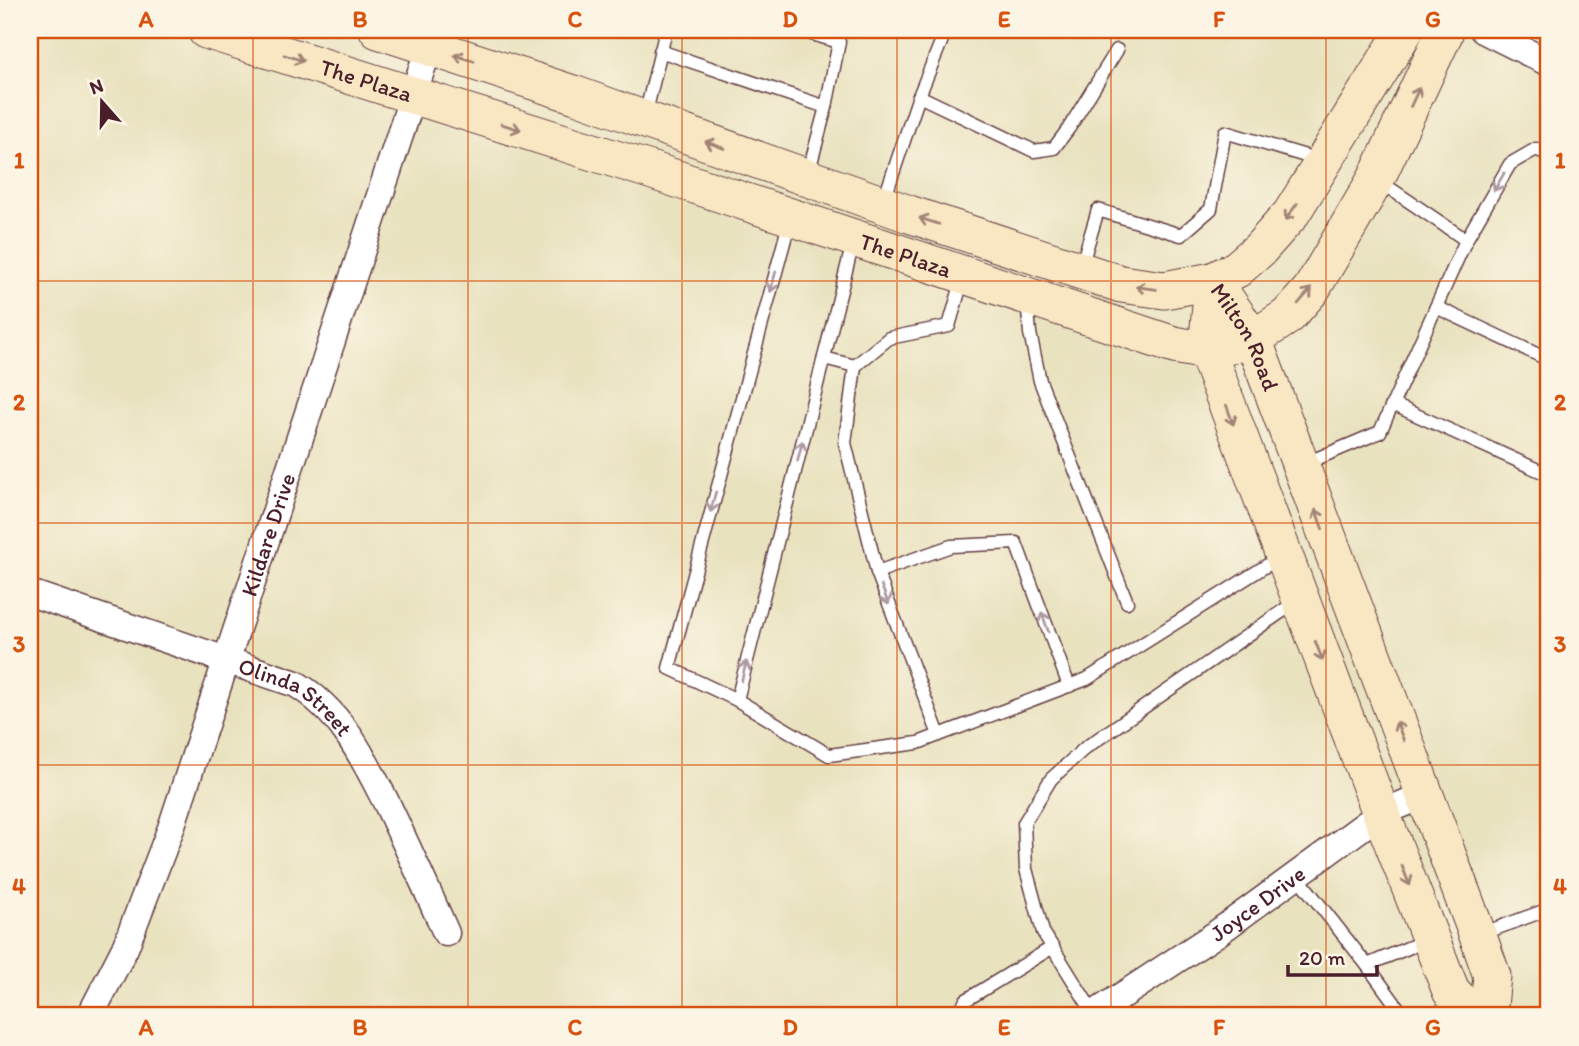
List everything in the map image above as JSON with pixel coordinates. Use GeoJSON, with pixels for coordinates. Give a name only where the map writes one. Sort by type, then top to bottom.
{"type":"FeatureCollection","features":[{"type":"Feature","properties":{"kind":"main road","name":"The Plaza"},"geometry":{"type":"LineString","coordinates":[[206,30],[648,169],[1174,345],[1207,351],[1253,339],[1288,316],[1311,290],[1376,179],[1444,34],[1443,30]]}},
{"type":"Feature","properties":{"kind":"main road","name":"The Plaza"},"geometry":{"type":"LineString","coordinates":[[378,30],[883,205],[1121,284],[1164,290],[1213,281],[1237,269],[1259,250],[1291,214],[1405,30]]}},
{"type":"Feature","properties":{"kind":"main road","name":"Milton Road"},"geometry":{"type":"LineString","coordinates":[[1213,281],[1253,339],[1478,936],[1492,976],[1488,1016]]}},
{"type":"Feature","properties":{"kind":"main road","name":"Milton Road"},"geometry":{"type":"LineString","coordinates":[[1213,281],[1207,351],[1451,991],[1474,1016]]}},
{"type":"Feature","properties":{"kind":"street"},"geometry":{"type":"LineString","coordinates":[[1483,30],[1549,63]]}},
{"type":"Feature","properties":{"kind":"street","name":"Kildare Drive"},"geometry":{"type":"LineString","coordinates":[[90,1016],[125,948],[171,828],[429,47]]}},
{"type":"Feature","properties":{"kind":"street","name":"Olinda Street"},"geometry":{"type":"LineString","coordinates":[[30,593],[227,659],[296,684],[314,695],[330,710],[358,746],[404,838],[446,933]]}},
{"type":"Feature","properties":{"kind":"street","name":"Joyce Drive"},"geometry":{"type":"LineString","coordinates":[[1093,1015],[1216,934],[1381,813],[1424,795]]}},
{"type":"Feature","properties":{"kind":"lane"},"geometry":{"type":"LineString","coordinates":[[644,120],[666,30]]}},
{"type":"Feature","properties":{"kind":"lane"},"geometry":{"type":"LineString","coordinates":[[799,30],[839,42],[826,107],[807,178]]}},
{"type":"Feature","properties":{"kind":"lane"},"geometry":{"type":"LineString","coordinates":[[883,205],[919,96],[946,30]]}},
{"type":"Feature","properties":{"kind":"lane"},"geometry":{"type":"LineString","coordinates":[[1272,30],[1278,30]]}},
{"type":"Feature","properties":{"kind":"lane"},"geometry":{"type":"LineString","coordinates":[[919,96],[1034,151],[1054,148],[1117,50]]}},
{"type":"Feature","properties":{"kind":"lane"},"geometry":{"type":"LineString","coordinates":[[660,51],[826,107]]}},
{"type":"Feature","properties":{"kind":"lane"},"geometry":{"type":"LineString","coordinates":[[1080,270],[1098,210],[1181,235],[1211,209],[1225,132],[1324,162]]}},
{"type":"Feature","properties":{"kind":"lane"},"geometry":{"type":"LineString","coordinates":[[1300,465],[1380,432],[1466,240],[1510,164],[1536,149],[1549,155]]}},
{"type":"Feature","properties":{"kind":"lane"},"geometry":{"type":"LineString","coordinates":[[1376,179],[1466,240]]}},
{"type":"Feature","properties":{"kind":"lane"},"geometry":{"type":"LineString","coordinates":[[791,217],[668,668],[737,700],[829,755],[918,743],[1087,679],[1283,555]]}},
{"type":"Feature","properties":{"kind":"lane"},"geometry":{"type":"LineString","coordinates":[[737,700],[855,237]]}},
{"type":"Feature","properties":{"kind":"lane"},"geometry":{"type":"LineString","coordinates":[[939,735],[877,572],[845,443],[855,366],[889,338],[949,326],[964,274]]}},
{"type":"Feature","properties":{"kind":"lane"},"geometry":{"type":"LineString","coordinates":[[1027,296],[1030,333],[1040,381],[1127,602]]}},
{"type":"Feature","properties":{"kind":"lane"},"geometry":{"type":"LineString","coordinates":[[1436,307],[1549,360]]}},
{"type":"Feature","properties":{"kind":"lane"},"geometry":{"type":"LineString","coordinates":[[824,358],[855,366]]}},
{"type":"Feature","properties":{"kind":"lane"},"geometry":{"type":"LineString","coordinates":[[1392,404],[1549,475]]}},
{"type":"Feature","properties":{"kind":"lane"},"geometry":{"type":"LineString","coordinates":[[877,572],[951,546],[1016,543],[1069,686]]}},
{"type":"Feature","properties":{"kind":"lane"},"geometry":{"type":"LineString","coordinates":[[1093,1015],[1043,932],[1026,869],[1024,823],[1051,779],[1085,748],[1300,599]]}},
{"type":"Feature","properties":{"kind":"lane"},"geometry":{"type":"LineString","coordinates":[[1296,875],[1404,1016]]}},
{"type":"Feature","properties":{"kind":"lane"},"geometry":{"type":"LineString","coordinates":[[1478,936],[1549,909]]}},
{"type":"Feature","properties":{"kind":"lane"},"geometry":{"type":"LineString","coordinates":[[1367,965],[1431,938]]}},
{"type":"Feature","properties":{"kind":"lane"},"geometry":{"type":"LineString","coordinates":[[962,1016],[961,1010],[966,999],[1053,947]]}}]}
